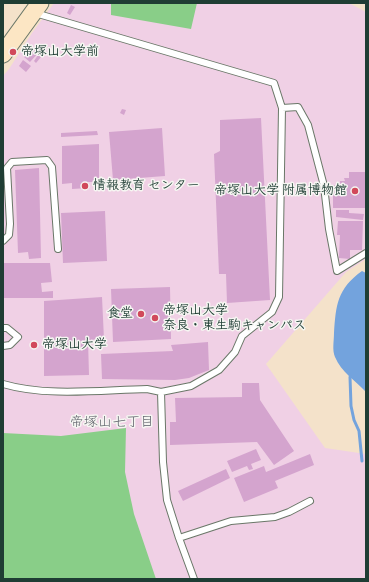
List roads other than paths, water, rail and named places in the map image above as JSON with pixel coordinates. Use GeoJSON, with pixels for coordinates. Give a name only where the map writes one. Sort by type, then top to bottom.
{"type":"FeatureCollection","features":[{"type":"Feature","properties":{"kind":"main road"},"geometry":{"type":"LineString","coordinates":[[3,54],[37,8]]}},
{"type":"Feature","properties":{"kind":"lane"},"geometry":{"type":"LineString","coordinates":[[3,384],[17,388],[45,392],[147,389],[161,392],[192,386],[219,370],[235,352],[242,336],[272,312],[279,297],[282,108],[274,84],[37,8]]}},
{"type":"Feature","properties":{"kind":"lane"},"geometry":{"type":"LineString","coordinates":[[282,108],[298,107],[308,125],[324,186],[329,229],[337,271],[366,253]]}},
{"type":"Feature","properties":{"kind":"lane"},"geometry":{"type":"LineString","coordinates":[[3,241],[9,235],[10,224],[8,168],[12,162],[47,160],[52,167],[58,249]]}},
{"type":"Feature","properties":{"kind":"lane"},"geometry":{"type":"LineString","coordinates":[[3,328],[7,328],[18,337],[10,345],[3,346]]}},
{"type":"Feature","properties":{"kind":"lane"},"geometry":{"type":"LineString","coordinates":[[161,392],[163,462],[167,500],[194,579]]}},
{"type":"Feature","properties":{"kind":"lane"},"geometry":{"type":"LineString","coordinates":[[179,538],[231,522],[275,516],[289,512],[310,501]]}},
{"type":"Feature","properties":{"kind":"water"},"geometry":{"type":"Polygon","coordinates":[[[362,271],[366,273],[366,392],[341,367],[335,357],[333,348],[339,298],[347,284],[362,271]]]}},
{"type":"Feature","properties":{"kind":"waterway"},"geometry":{"type":"LineString","coordinates":[[350,377],[351,406],[354,420],[359,431],[362,461]]}},
{"type":"Feature","properties":{"kind":"place","name":"帝塚山大学前"},"geometry":{"type":"Point","coordinates":[13,52]}},
{"type":"Feature","properties":{"kind":"place","name":"情報教育 センター"},"geometry":{"type":"Point","coordinates":[85,186]}},
{"type":"Feature","properties":{"kind":"place","name":"帝塚山大学 附属博物館"},"geometry":{"type":"Point","coordinates":[355,191]}},
{"type":"Feature","properties":{"kind":"place","name":"食堂"},"geometry":{"type":"Point","coordinates":[141,314]}},
{"type":"Feature","properties":{"kind":"place","name":"帝塚山大学 奈良・東生駒キャンパス"},"geometry":{"type":"Point","coordinates":[155,318]}},
{"type":"Feature","properties":{"kind":"place","name":"帝塚山大学"},"geometry":{"type":"Point","coordinates":[34,345]}},
{"type":"Feature","properties":{"kind":"district","name":"帝塚山七丁目"},"geometry":{"type":"Point","coordinates":[112,422]}}]}
